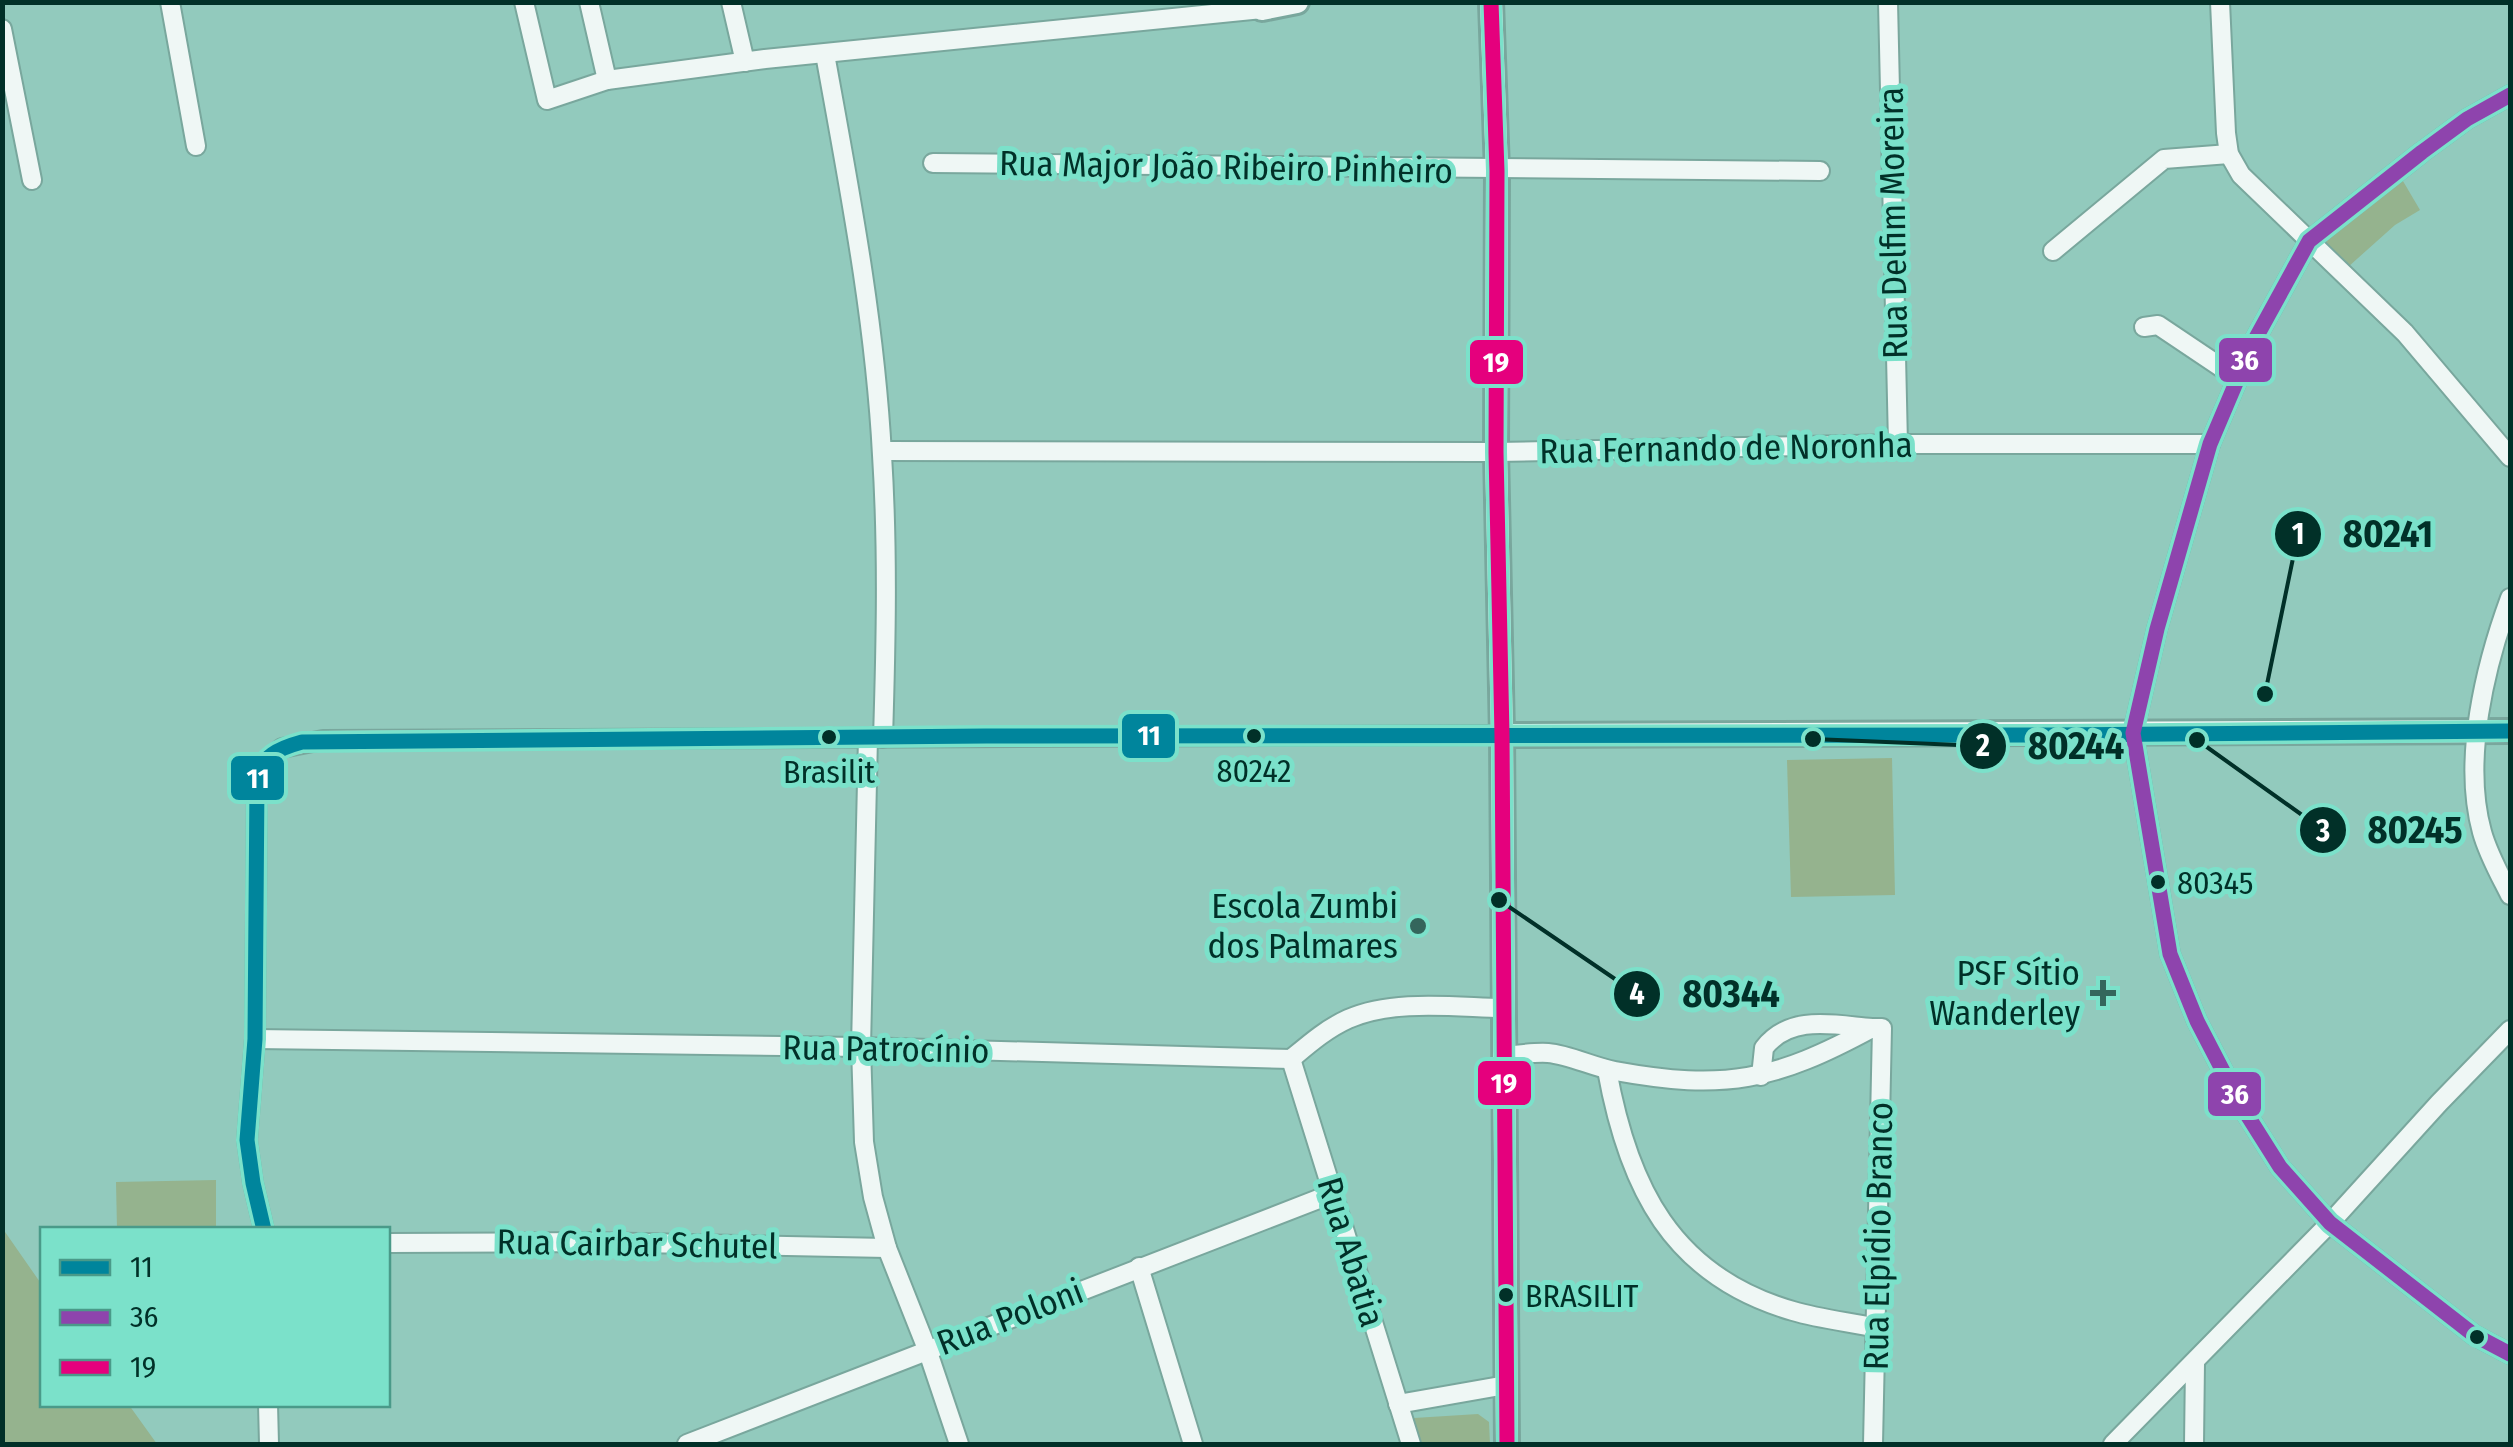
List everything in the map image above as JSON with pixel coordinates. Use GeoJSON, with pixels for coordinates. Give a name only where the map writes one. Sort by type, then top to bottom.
{"type":"FeatureCollection","features":[{"type":"Feature","properties":{"kind":"street"},"geometry":{"type":"LineString","coordinates":[[170,2],[196,146]]}},
{"type":"Feature","properties":{"kind":"street"},"geometry":{"type":"LineString","coordinates":[[524,2],[548,100],[607,80],[765,59],[1297,2]]}},
{"type":"Feature","properties":{"kind":"street"},"geometry":{"type":"LineString","coordinates":[[589,2],[607,80]]}},
{"type":"Feature","properties":{"kind":"street"},"geometry":{"type":"LineString","coordinates":[[731,2],[746,62]]}},
{"type":"Feature","properties":{"kind":"street"},"geometry":{"type":"LineString","coordinates":[[1492,2],[1498,171],[1496,452],[1502,735],[1506,1444]]}},
{"type":"Feature","properties":{"kind":"street","name":"Rua Delfim Moreira"},"geometry":{"type":"LineString","coordinates":[[1888,2],[1898,444]]}},
{"type":"Feature","properties":{"kind":"street"},"geometry":{"type":"LineString","coordinates":[[2220,2],[2229,154],[2240,175],[2405,333],[2510,457]]}},
{"type":"Feature","properties":{"kind":"street"},"geometry":{"type":"LineString","coordinates":[[2,28],[32,180]]}},
{"type":"Feature","properties":{"kind":"street"},"geometry":{"type":"LineString","coordinates":[[825,54],[862,262],[882,450],[888,578],[861,1047],[864,1142],[887,1248],[927,1349],[958,1444]]}},
{"type":"Feature","properties":{"kind":"street"},"geometry":{"type":"LineString","coordinates":[[2510,95],[2437,141],[2309,241],[2237,378],[2210,444],[2156,629],[2133,733],[2170,954],[2197,1021],[2239,1102],[2280,1166],[2330,1224],[2474,1335],[2510,1354]]}},
{"type":"Feature","properties":{"kind":"street"},"geometry":{"type":"LineString","coordinates":[[2053,251],[2164,159],[2229,154]]}},
{"type":"Feature","properties":{"kind":"street","name":"Rua Major João Ribeiro Pinheiro"},"geometry":{"type":"LineString","coordinates":[[933,164],[1820,172]]}},
{"type":"Feature","properties":{"kind":"street"},"geometry":{"type":"LineString","coordinates":[[2144,327],[2158,325],[2237,378]]}},
{"type":"Feature","properties":{"kind":"street","name":"Rua Fernando de Noronha"},"geometry":{"type":"LineString","coordinates":[[882,450],[1496,452],[1898,444],[2210,444]]}},
{"type":"Feature","properties":{"kind":"street"},"geometry":{"type":"LineString","coordinates":[[2510,598],[2484,677],[2476,798],[2482,833],[2510,895]]}},
{"type":"Feature","properties":{"kind":"street"},"geometry":{"type":"LineString","coordinates":[[263,1227],[248,1140],[256,1040],[257,782],[258,768],[282,748],[323,740],[2510,731]]}},
{"type":"Feature","properties":{"kind":"street"},"geometry":{"type":"LineString","coordinates":[[1291,1059],[1323,1032],[1350,1018],[1399,1009],[1502,1008]]}},
{"type":"Feature","properties":{"kind":"street"},"geometry":{"type":"LineString","coordinates":[[1761,1076],[1764,1048],[1788,1028],[1802,1024],[1877,1028]]}},
{"type":"Feature","properties":{"kind":"street"},"geometry":{"type":"LineString","coordinates":[[1502,1056],[1550,1053],[1607,1070],[1704,1084],[1761,1076],[1812,1059],[1877,1028]]}},
{"type":"Feature","properties":{"kind":"street","name":"Rua Elpídio Branco"},"geometry":{"type":"LineString","coordinates":[[1873,1444],[1877,1028]]}},
{"type":"Feature","properties":{"kind":"street"},"geometry":{"type":"LineString","coordinates":[[2112,1444],[2330,1224],[2439,1102],[2510,1030]]}},
{"type":"Feature","properties":{"kind":"street","name":"Rua Patrocínio"},"geometry":{"type":"LineString","coordinates":[[256,1040],[861,1047],[1291,1059]]}},
{"type":"Feature","properties":{"kind":"street","name":"Rua Abatia"},"geometry":{"type":"LineString","coordinates":[[1291,1059],[1411,1444]]}},
{"type":"Feature","properties":{"kind":"street"},"geometry":{"type":"LineString","coordinates":[[1607,1070],[1632,1168],[1654,1212],[1686,1252],[1730,1286],[1792,1311],[1877,1328]]}},
{"type":"Feature","properties":{"kind":"street","name":"Rua Poloni"},"geometry":{"type":"LineString","coordinates":[[687,1444],[1334,1193]]}},
{"type":"Feature","properties":{"kind":"street","name":"Rua Cairbar Schutel"},"geometry":{"type":"LineString","coordinates":[[390,1243],[590,1242],[887,1248]]}},
{"type":"Feature","properties":{"kind":"street"},"geometry":{"type":"LineString","coordinates":[[1139,1266],[1193,1444]]}},
{"type":"Feature","properties":{"kind":"street"},"geometry":{"type":"LineString","coordinates":[[2194,1444],[2195,1364]]}},
{"type":"Feature","properties":{"kind":"street"},"geometry":{"type":"LineString","coordinates":[[1398,1404],[1506,1385]]}},
{"type":"Feature","properties":{"kind":"street"},"geometry":{"type":"LineString","coordinates":[[268,1407],[269,1444]]}},
{"type":"Feature","properties":{"kind":"green space"},"geometry":{"type":"Polygon","coordinates":[[[2400,176],[2420,210],[2395,225],[2348,267],[2323,242],[2324,238],[2400,176]]]}},
{"type":"Feature","properties":{"kind":"green space"},"geometry":{"type":"Polygon","coordinates":[[[1892,758],[1895,895],[1791,897],[1787,760],[1892,758]]]}},
{"type":"Feature","properties":{"kind":"green space"},"geometry":{"type":"Polygon","coordinates":[[[216,1180],[216,1227],[117,1227],[116,1182],[216,1180]]]}},
{"type":"Feature","properties":{"kind":"green space"},"geometry":{"type":"Polygon","coordinates":[[[3,1229],[40,1282],[40,1407],[130,1407],[157,1444],[3,1444],[3,1229]]]}},
{"type":"Feature","properties":{"kind":"green space"},"geometry":{"type":"Polygon","coordinates":[[[1478,1414],[1489,1422],[1490,1444],[1418,1444],[1414,1418],[1478,1414]]]}},
{"type":"Feature","properties":{"kind":"transit line","name":"19"},"geometry":{"type":"LineString","coordinates":[[1491,2],[1497,171],[1496,452],[1507,1444]]}},
{"type":"Feature","properties":{"kind":"transit line","name":"36"},"geometry":{"type":"LineString","coordinates":[[2510,95],[2467,119],[2309,241],[2252,345],[2210,444],[2157,629],[2133,733],[2170,954],[2197,1021],[2239,1102],[2280,1167],[2330,1223],[2474,1335],[2510,1354]]}},
{"type":"Feature","properties":{"kind":"transit line","name":"11"},"geometry":{"type":"LineString","coordinates":[[263,1227],[247,1140],[255,1039],[257,781],[262,765],[272,754],[302,742],[2510,731]]}},
{"type":"Feature","properties":{"kind":"place","name":"80241"},"geometry":{"type":"Point","coordinates":[2265,694]}},
{"type":"Feature","properties":{"kind":"place","name":"80242"},"geometry":{"type":"Point","coordinates":[1254,736]}},
{"type":"Feature","properties":{"kind":"place","name":"Brasilit"},"geometry":{"type":"Point","coordinates":[829,737]}},
{"type":"Feature","properties":{"kind":"place","name":"80244"},"geometry":{"type":"Point","coordinates":[1813,739]}},
{"type":"Feature","properties":{"kind":"place","name":"80245"},"geometry":{"type":"Point","coordinates":[2197,740]}},
{"type":"Feature","properties":{"kind":"place","name":"80345"},"geometry":{"type":"Point","coordinates":[2158,882]}},
{"type":"Feature","properties":{"kind":"place","name":"80344"},"geometry":{"type":"Point","coordinates":[1499,900]}},
{"type":"Feature","properties":{"kind":"place","name":"Escola Zumbi dos Palmares"},"geometry":{"type":"Point","coordinates":[1418,926]}},
{"type":"Feature","properties":{"kind":"place","name":"PSF Sítio Wanderley"},"geometry":{"type":"Point","coordinates":[2103,993]}},
{"type":"Feature","properties":{"kind":"place","name":"BRASILIT"},"geometry":{"type":"Point","coordinates":[1506,1295]}}]}
